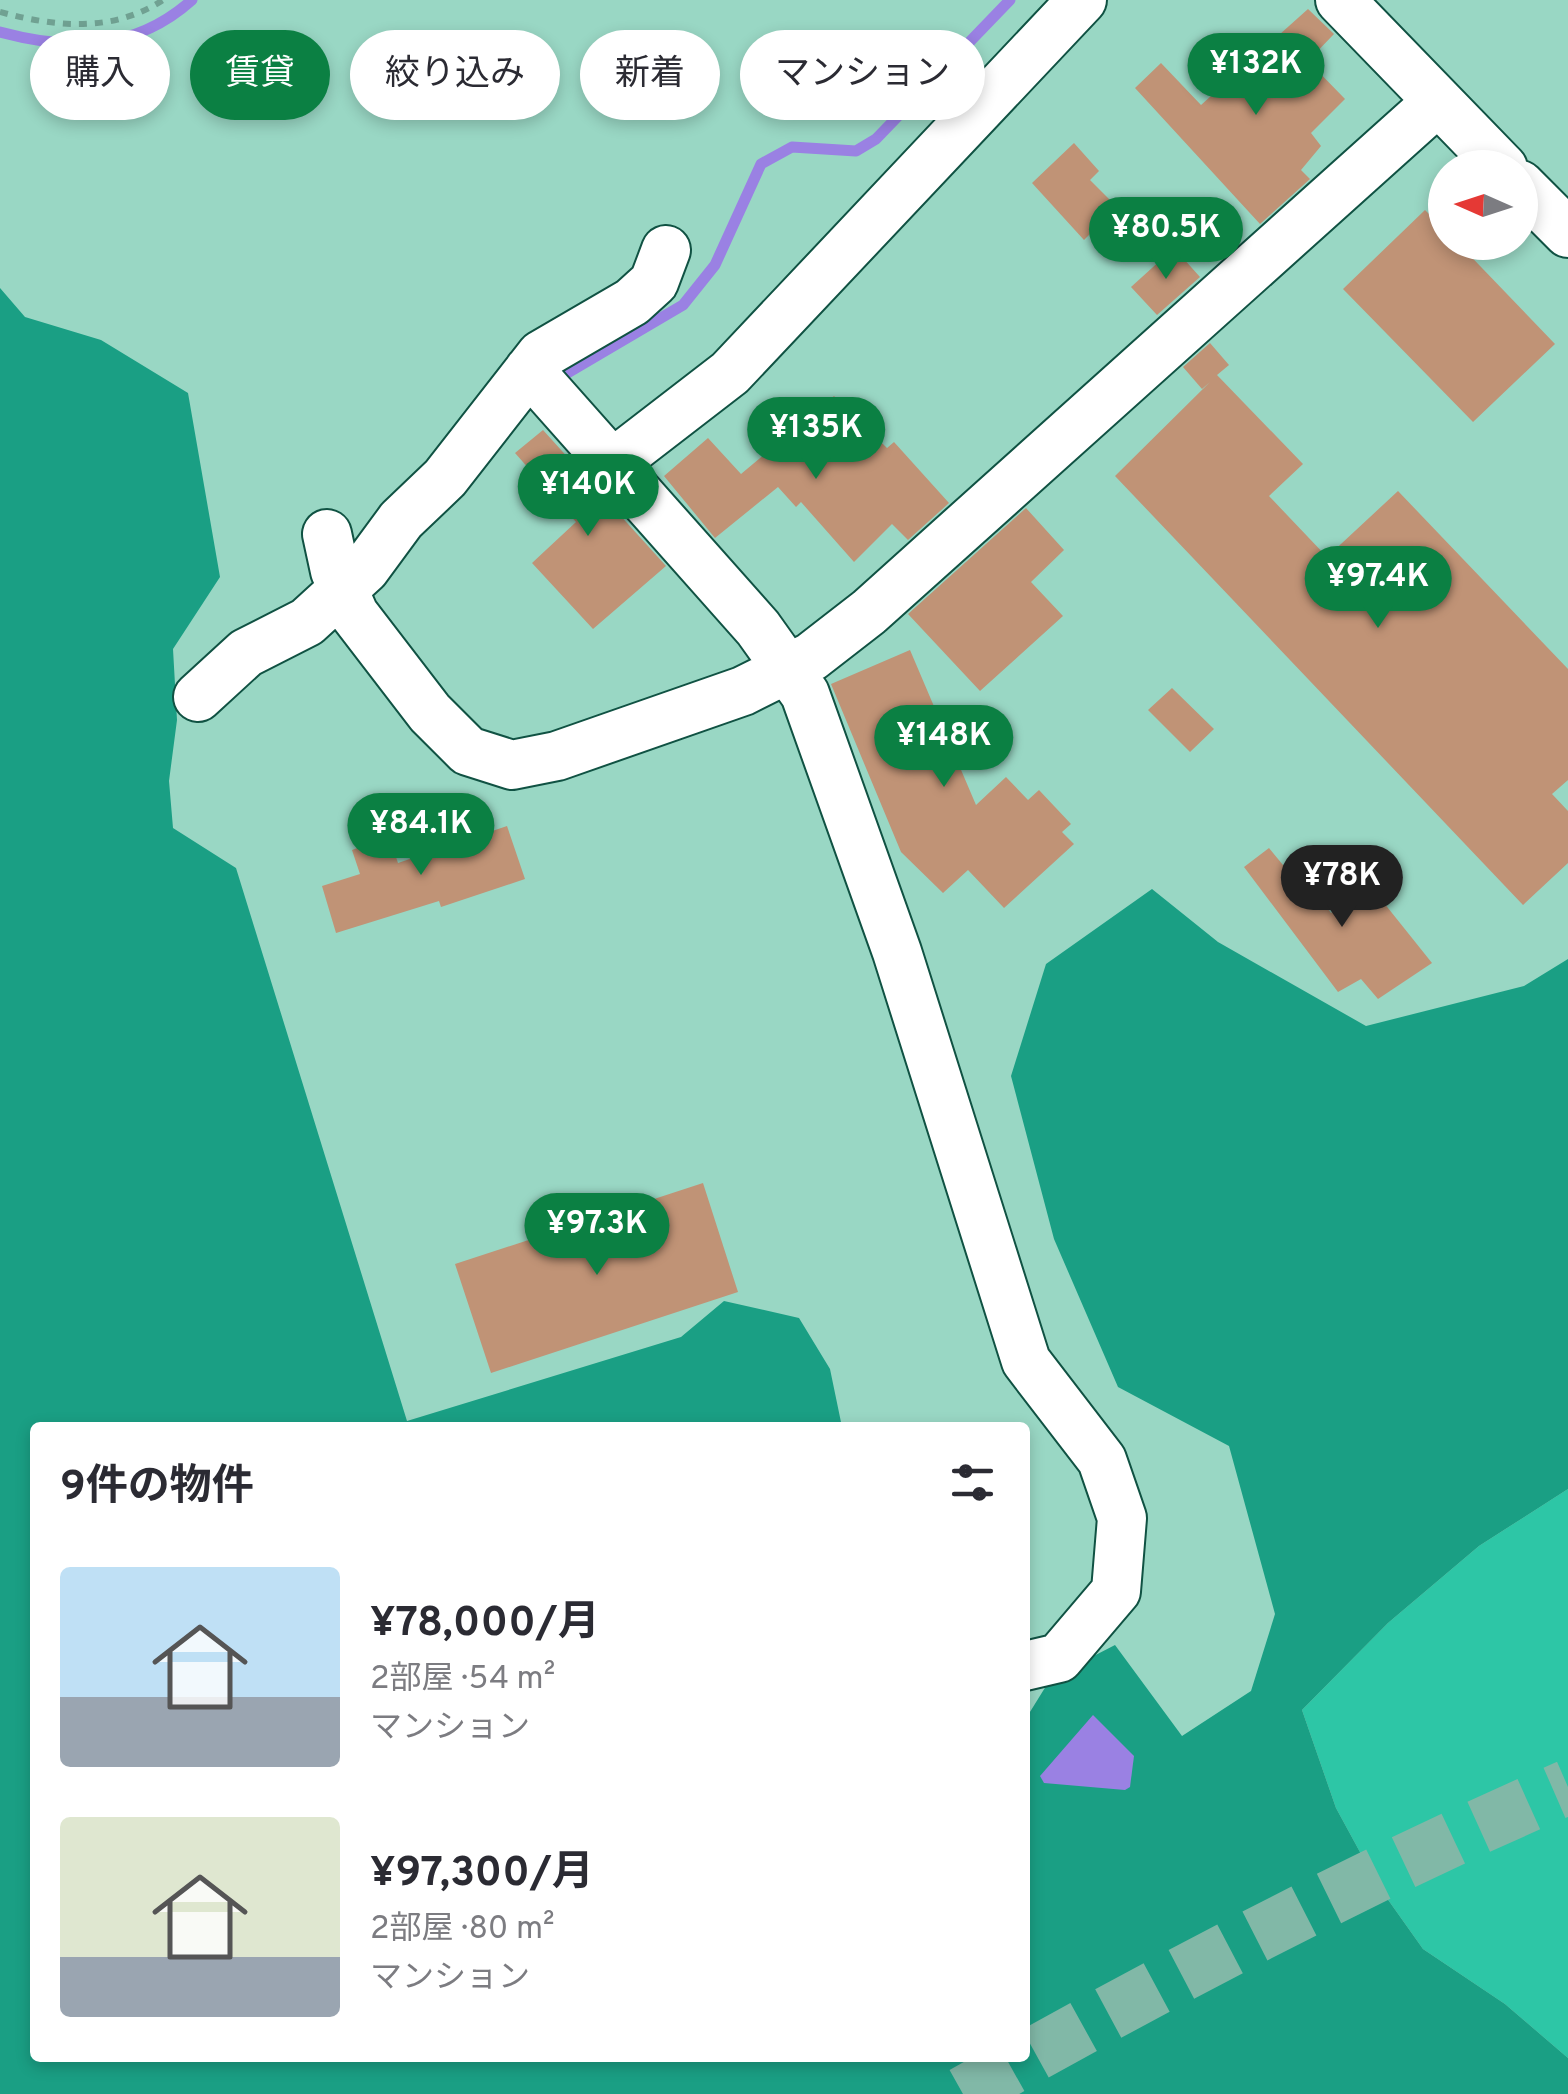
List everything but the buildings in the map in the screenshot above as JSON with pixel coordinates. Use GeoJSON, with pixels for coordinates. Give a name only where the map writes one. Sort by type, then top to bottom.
{"type":"FeatureCollection","features":[{"type":"Feature","properties":{"kind":"street"},"geometry":{"type":"LineString","coordinates":[[612,464],[730,373],[1082,0]]}},
{"type":"Feature","properties":{"kind":"street"},"geometry":{"type":"LineString","coordinates":[[1340,0],[1484,150]]}},
{"type":"Feature","properties":{"kind":"street"},"geometry":{"type":"LineString","coordinates":[[326,534],[354,614],[430,713],[468,750],[512,764],[557,756],[744,691],[788,670],[868,612],[1437,102]]}},
{"type":"Feature","properties":{"kind":"street"},"geometry":{"type":"LineString","coordinates":[[1538,203],[1568,233]]}},
{"type":"Feature","properties":{"kind":"street"},"geometry":{"type":"LineString","coordinates":[[198,697],[246,653],[307,622],[365,569],[401,520],[445,478],[541,355],[632,302],[654,282],[666,250]]}},
{"type":"Feature","properties":{"kind":"street"},"geometry":{"type":"LineString","coordinates":[[529,370],[758,628],[805,694],[897,952],[1026,1361],[1102,1460],[1122,1518],[1116,1591],[1059,1658],[1030,1665]]}},
{"type":"Feature","properties":{"kind":"path"},"geometry":{"type":"LineString","coordinates":[[0,12],[28,20],[96,26],[136,16],[163,0]]}},
{"type":"Feature","properties":{"kind":"green space"},"geometry":{"type":"Polygon","coordinates":[[[0,288],[25,317],[101,340],[188,393],[220,577],[173,649],[177,720],[169,781],[173,828],[236,868],[407,1421],[681,1337],[724,1301],[799,1318],[830,1369],[841,1422],[30,1422],[30,2062],[1030,2062],[1030,1712],[1051,1678],[1115,1645],[1182,1736],[1251,1691],[1275,1614],[1229,1446],[1118,1387],[1054,1239],[1011,1076],[1046,964],[1152,889],[1218,942],[1366,1026],[1524,986],[1568,959],[1568,1489],[1479,1546],[1388,1623],[1302,1710],[1336,1808],[1379,1887],[1423,1949],[1505,2004],[1568,2058],[1568,2094],[0,2094],[0,288]]]}},
{"type":"Feature","properties":{"kind":"green space"},"geometry":{"type":"Polygon","coordinates":[[[1568,1489],[1568,2058],[1505,2004],[1423,1949],[1379,1887],[1336,1808],[1302,1710],[1388,1623],[1479,1546],[1568,1489]]]}},
{"type":"Feature","properties":{"kind":"shaded area"},"geometry":{"type":"Polygon","coordinates":[[[1093,1715],[1134,1756],[1130,1787],[1125,1790],[1044,1783],[1040,1776],[1093,1715]]]}},
{"type":"Feature","properties":{"kind":"waterway"},"geometry":{"type":"LineString","coordinates":[[0,32],[52,42],[101,42],[148,29],[192,0]]}},
{"type":"Feature","properties":{"kind":"waterway"},"geometry":{"type":"LineString","coordinates":[[564,375],[683,305],[715,265],[761,164],[792,147],[856,151],[876,139],[1010,0]]}},
{"type":"Feature","properties":{"kind":"tunnel"},"geometry":{"type":"LineString","coordinates":[[1030,2057],[1261,1933],[1413,1857],[1568,1787]]}},
{"type":"Feature","properties":{"kind":"tunnel"},"geometry":{"type":"LineString","coordinates":[[963,2094],[1021,2062]]}}]}
